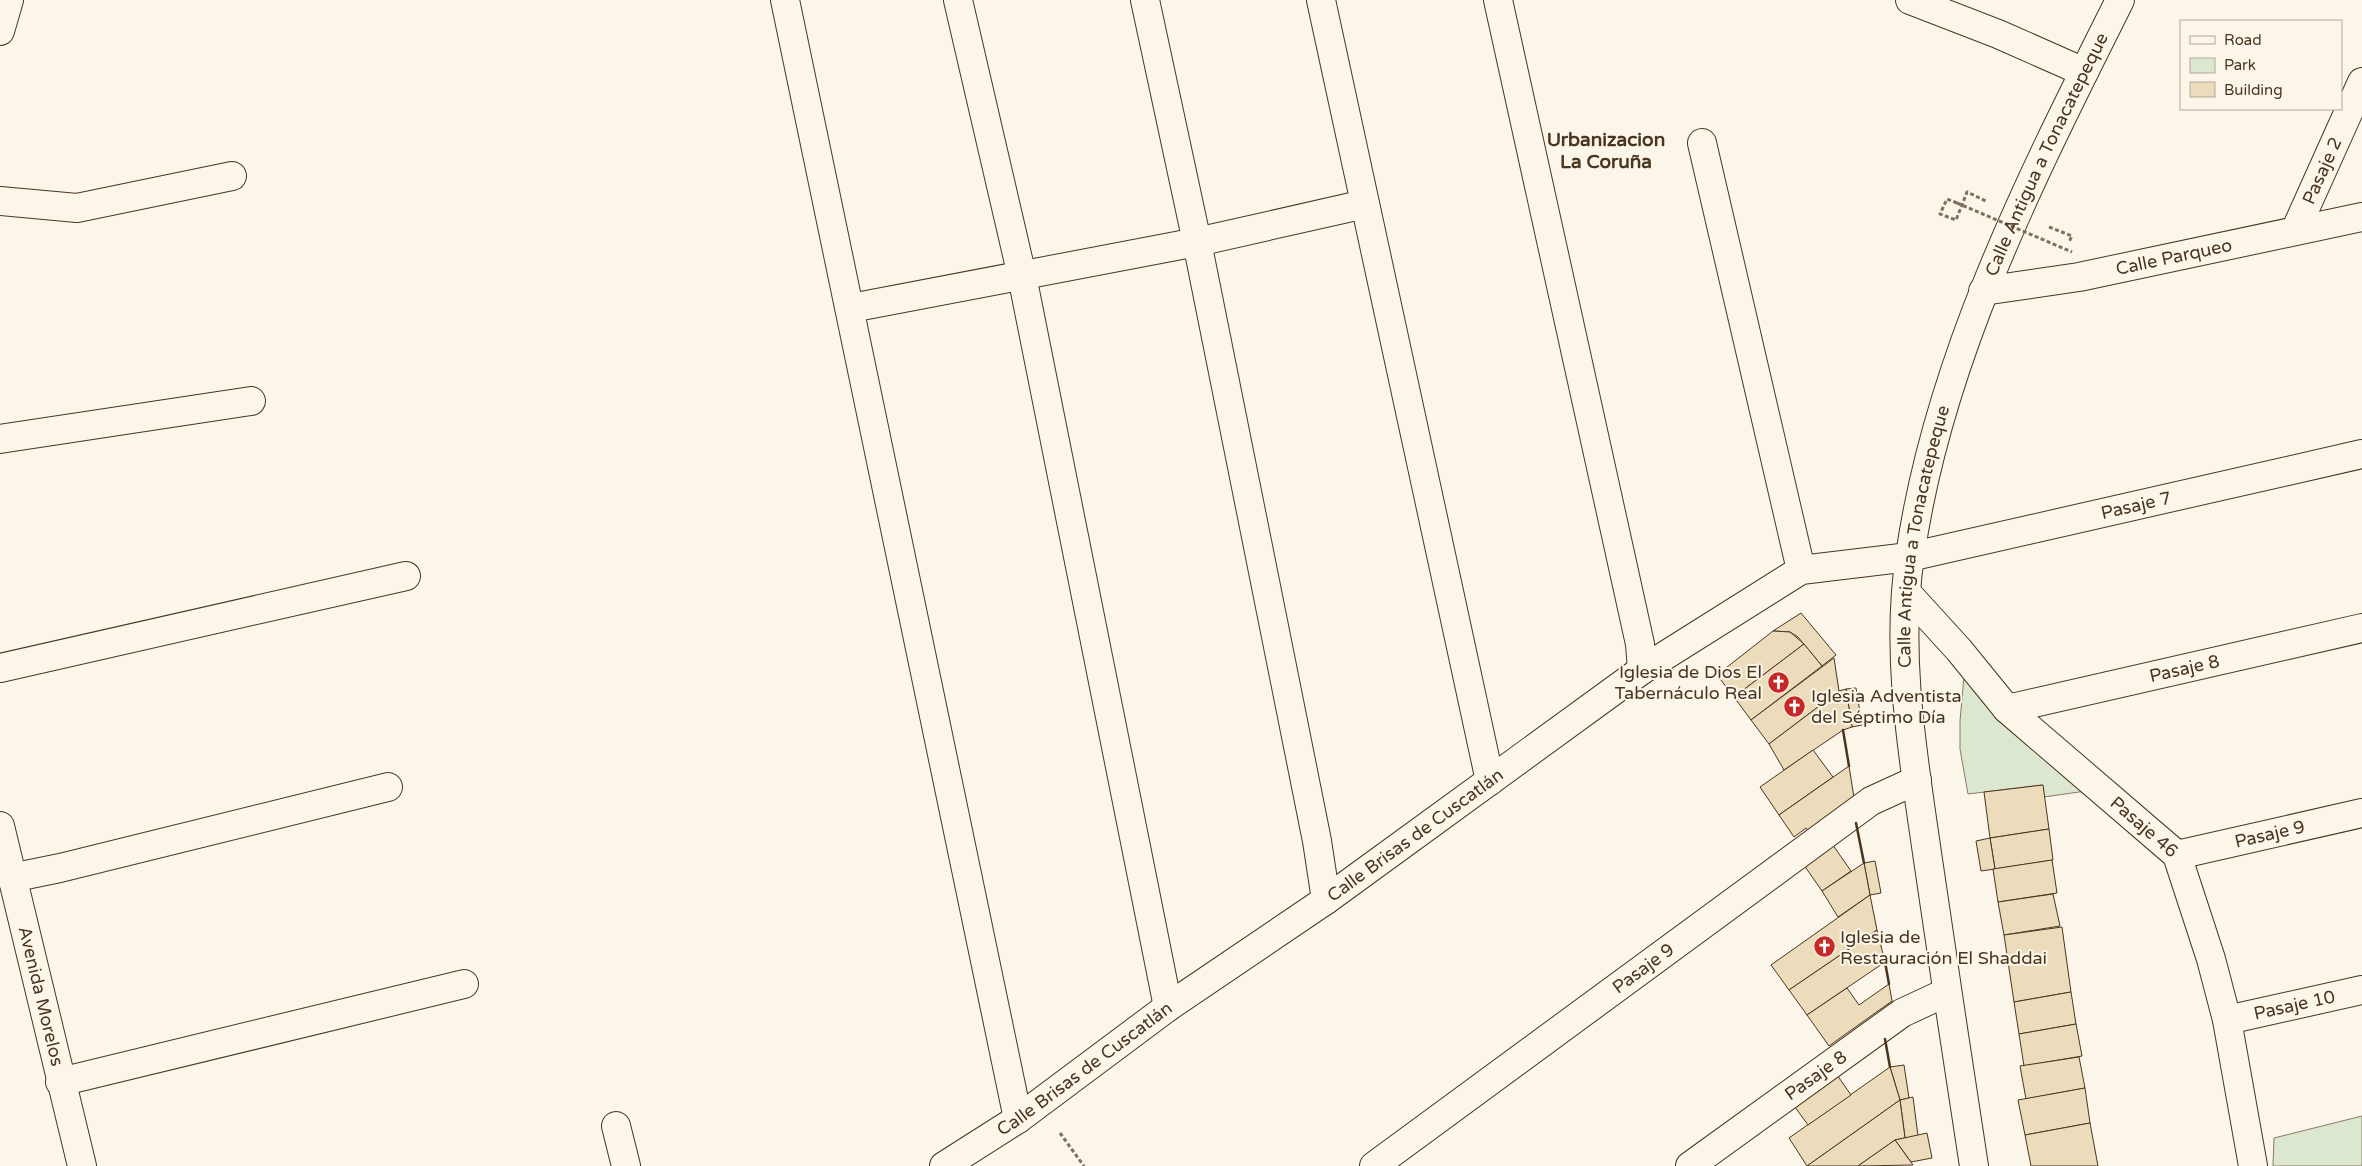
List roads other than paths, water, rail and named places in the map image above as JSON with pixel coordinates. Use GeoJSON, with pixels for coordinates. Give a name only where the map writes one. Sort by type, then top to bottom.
{"type":"FeatureCollection","features":[{"type":"Feature","properties":{"kind":"street"},"geometry":{"type":"LineString","coordinates":[[0,31],[9,0]]}},
{"type":"Feature","properties":{"kind":"street"},"geometry":{"type":"LineString","coordinates":[[785,0],[1028,1112]]}},
{"type":"Feature","properties":{"kind":"street"},"geometry":{"type":"LineString","coordinates":[[958,0],[1022,276],[1168,1007]]}},
{"type":"Feature","properties":{"kind":"street"},"geometry":{"type":"LineString","coordinates":[[1145,0],[1197,242],[1317,842],[1326,900]]}},
{"type":"Feature","properties":{"kind":"street"},"geometry":{"type":"LineString","coordinates":[[1321,0],[1490,781]]}},
{"type":"Feature","properties":{"kind":"street"},"geometry":{"type":"LineString","coordinates":[[1498,0],[1640,644],[1642,670]]}},
{"type":"Feature","properties":{"kind":"street"},"geometry":{"type":"LineString","coordinates":[[1910,0],[1998,34],[2084,72]]}},
{"type":"Feature","properties":{"kind":"street","name":"Calle Antigua a Tonacatepeque"},"geometry":{"type":"LineString","coordinates":[[1974,1166],[1917,780],[1907,695],[1905,626],[1909,557],[1934,435],[1983,292],[2015,214],[2120,0]]}},
{"type":"Feature","properties":{"kind":"street","name":"Pasaje 2"},"geometry":{"type":"LineString","coordinates":[[2295,231],[2362,82]]}},
{"type":"Feature","properties":{"kind":"street"},"geometry":{"type":"LineString","coordinates":[[1702,143],[1801,570]]}},
{"type":"Feature","properties":{"kind":"street"},"geometry":{"type":"LineString","coordinates":[[0,201],[77,208],[232,176]]}},
{"type":"Feature","properties":{"kind":"street"},"geometry":{"type":"LineString","coordinates":[[851,308],[1197,242],[1366,204]]}},
{"type":"Feature","properties":{"kind":"street","name":"Calle Parqueo"},"geometry":{"type":"LineString","coordinates":[[1983,292],[2079,277],[2362,217]]}},
{"type":"Feature","properties":{"kind":"street"},"geometry":{"type":"LineString","coordinates":[[0,439],[250,401]]}},
{"type":"Feature","properties":{"kind":"street","name":"Pasaje 7"},"geometry":{"type":"LineString","coordinates":[[1909,557],[2362,454]]}},
{"type":"Feature","properties":{"kind":"street","name":"Calle Brisas de Cuscatlán"},"geometry":{"type":"LineString","coordinates":[[944,1166],[1028,1112],[1168,1007],[1326,900],[1642,670],[1801,570],[1909,557]]}},
{"type":"Feature","properties":{"kind":"street"},"geometry":{"type":"LineString","coordinates":[[0,668],[406,576]]}},
{"type":"Feature","properties":{"kind":"street","name":"Pasaje 46"},"geometry":{"type":"LineString","coordinates":[[1907,593],[1959,650],[2008,709],[2177,855],[2211,958],[2227,1020],[2252,1166]]}},
{"type":"Feature","properties":{"kind":"street","name":"Pasaje 8"},"geometry":{"type":"LineString","coordinates":[[2008,709],[2362,628]]}},
{"type":"Feature","properties":{"kind":"street","name":"Pasaje 9"},"geometry":{"type":"LineString","coordinates":[[1374,1166],[1871,801],[1917,780]]}},
{"type":"Feature","properties":{"kind":"street"},"geometry":{"type":"LineString","coordinates":[[11,878],[60,868],[388,787]]}},
{"type":"Feature","properties":{"kind":"street","name":"Pasaje 9"},"geometry":{"type":"LineString","coordinates":[[2177,855],[2362,813]]}},
{"type":"Feature","properties":{"kind":"street","name":"Avenida Morelos"},"geometry":{"type":"LineString","coordinates":[[0,826],[60,1082],[82,1166]]}},
{"type":"Feature","properties":{"kind":"street"},"geometry":{"type":"LineString","coordinates":[[60,1082],[464,984]]}},
{"type":"Feature","properties":{"kind":"street","name":"Pasaje 10"},"geometry":{"type":"LineString","coordinates":[[2227,1020],[2362,990]]}},
{"type":"Feature","properties":{"kind":"street","name":"Pasaje 8"},"geometry":{"type":"LineString","coordinates":[[1690,1166],[1902,1013],[1948,992]]}},
{"type":"Feature","properties":{"kind":"street"},"geometry":{"type":"LineString","coordinates":[[616,1126],[626,1166]]}},
{"type":"Feature","properties":{"kind":"place","name":"Iglesia de Dios El Tabernáculo Real"},"geometry":{"type":"Point","coordinates":[1778,682]}},
{"type":"Feature","properties":{"kind":"place","name":"Iglesia Adventista del Séptimo Día"},"geometry":{"type":"Point","coordinates":[1795,706]}},
{"type":"Feature","properties":{"kind":"place","name":"Iglesia de Restauración El Shaddai"},"geometry":{"type":"Point","coordinates":[1824,947]}},
{"type":"Feature","properties":{"kind":"district","name":"Urbanizacion La Coruña"},"geometry":{"type":"Point","coordinates":[1606,151]}}]}
